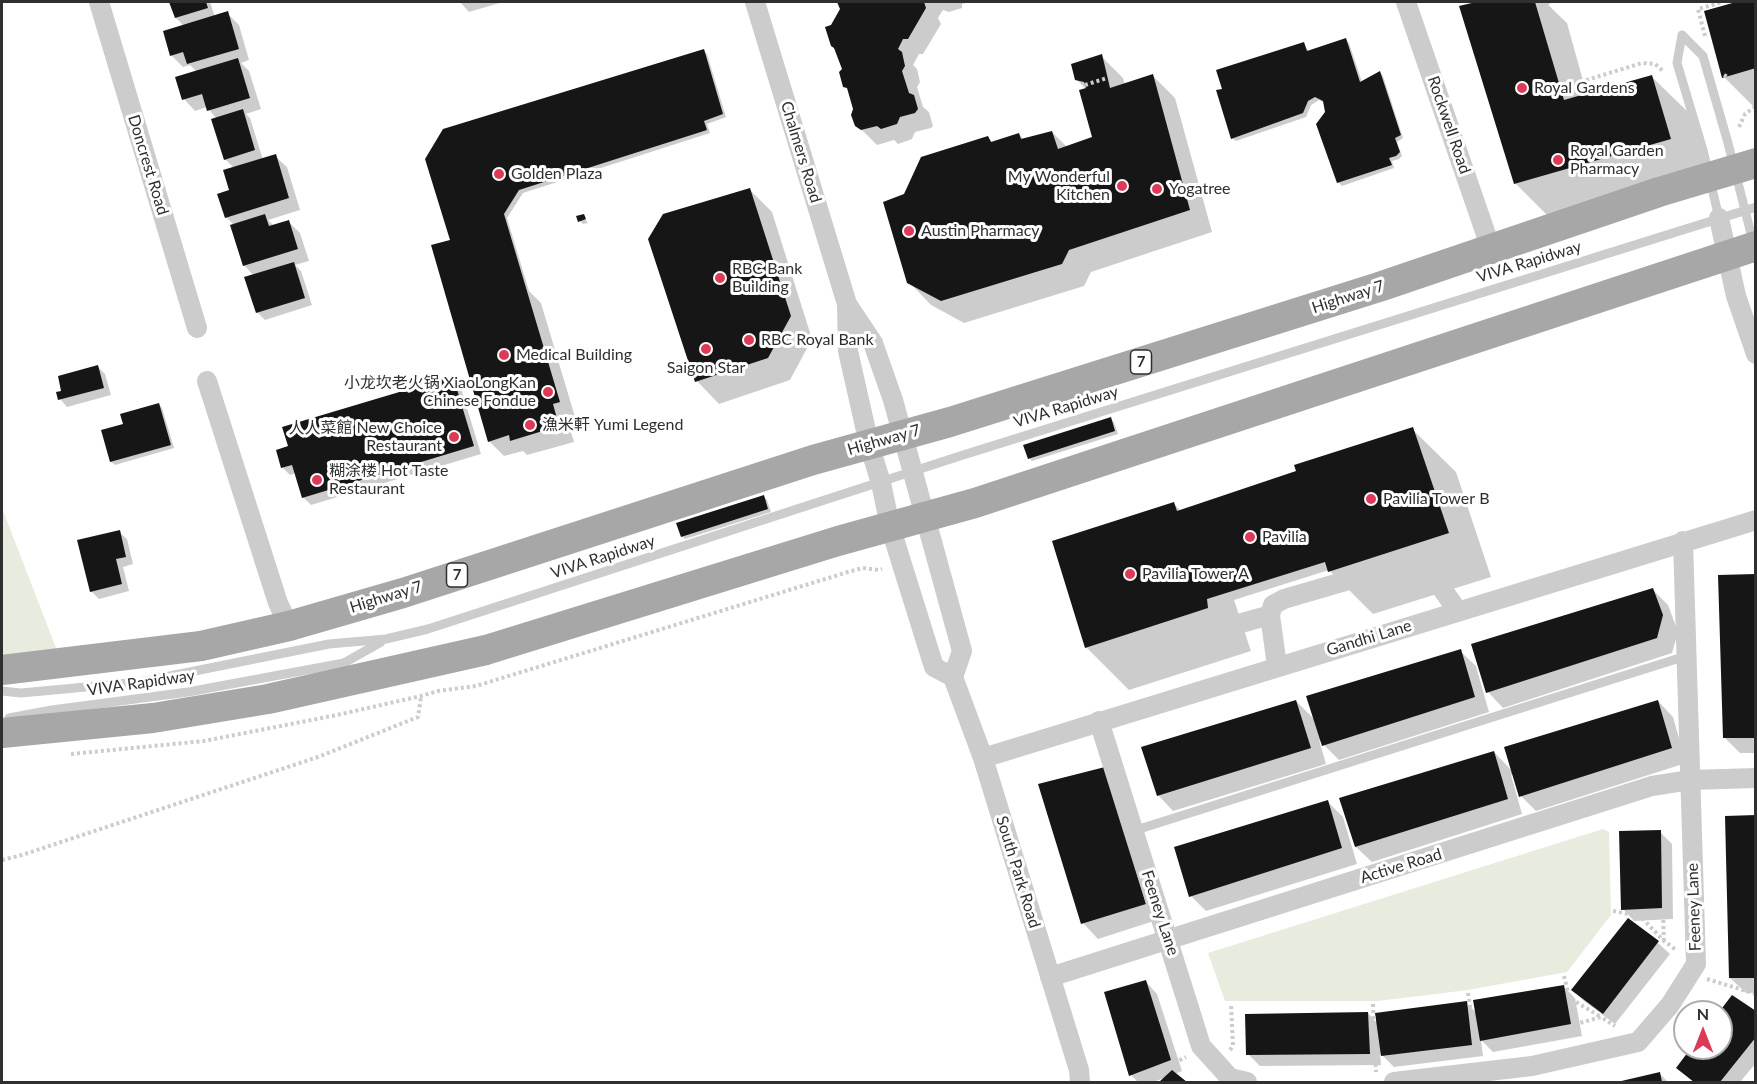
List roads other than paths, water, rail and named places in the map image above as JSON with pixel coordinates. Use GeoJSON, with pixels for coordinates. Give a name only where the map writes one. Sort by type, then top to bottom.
{"type":"FeatureCollection","features":[{"type":"Feature","properties":{"kind":"main road","name":"Highway 7"},"geometry":{"type":"LineString","coordinates":[[2,670],[201,646],[288,626],[403,593],[869,444],[950,422],[1379,287],[1659,192],[1733,170]]}},
{"type":"Feature","properties":{"kind":"main road"},"geometry":{"type":"LineString","coordinates":[[2,733],[153,718],[268,699],[486,650],[890,526],[975,503],[1307,392],[1748,251]]}},
{"type":"Feature","properties":{"kind":"street","name":"Doncrest Road"},"geometry":{"type":"LineString","coordinates":[[99,2],[197,328]]}},
{"type":"Feature","properties":{"kind":"street","name":"Chalmers Road"},"geometry":{"type":"LineString","coordinates":[[755,2],[847,304],[848,351],[869,444]]}},
{"type":"Feature","properties":{"kind":"street","name":"Rockwell Road"},"geometry":{"type":"LineString","coordinates":[[1409,2],[1491,249]]}},
{"type":"Feature","properties":{"kind":"street"},"geometry":{"type":"LineString","coordinates":[[1719,218],[1748,251],[1736,296],[1755,354]]}},
{"type":"Feature","properties":{"kind":"street","name":"Chalmers Road"},"geometry":{"type":"LineString","coordinates":[[847,304],[873,342],[903,434],[925,517]]}},
{"type":"Feature","properties":{"kind":"street"},"geometry":{"type":"LineString","coordinates":[[207,381],[278,603],[288,626]]}},
{"type":"Feature","properties":{"kind":"street","name":"South Park Road"},"geometry":{"type":"LineString","coordinates":[[869,444],[881,483],[890,526],[934,667],[953,677],[983,758],[1082,1078]]}},
{"type":"Feature","properties":{"kind":"street"},"geometry":{"type":"LineString","coordinates":[[925,517],[962,651],[953,677]]}},
{"type":"Feature","properties":{"kind":"street","name":"Gandhi Lane"},"geometry":{"type":"LineString","coordinates":[[983,758],[1755,520]]}},
{"type":"Feature","properties":{"kind":"street","name":"Feeney Lane"},"geometry":{"type":"LineString","coordinates":[[1394,1083],[1532,1066],[1638,1042],[1670,1005],[1693,969],[1683,541]]}},
{"type":"Feature","properties":{"kind":"street"},"geometry":{"type":"LineString","coordinates":[[1277,666],[1270,615],[1273,605],[1284,599],[1404,564],[1418,565],[1431,573],[1457,610]]}},
{"type":"Feature","properties":{"kind":"street"},"geometry":{"type":"LineString","coordinates":[[1132,654],[1270,615]]}},
{"type":"Feature","properties":{"kind":"street","name":"Feeney Lane"},"geometry":{"type":"LineString","coordinates":[[1099,721],[1201,1046],[1230,1078],[1247,1083]]}},
{"type":"Feature","properties":{"kind":"street","name":"Active Road"},"geometry":{"type":"LineString","coordinates":[[1050,977],[1652,786],[1690,780],[1755,778]]}},
{"type":"Feature","properties":{"kind":"lane"},"geometry":{"type":"LineString","coordinates":[[1719,218],[1733,170],[1703,56],[1682,35],[1677,63],[1733,170],[1751,209],[1748,251]]}},
{"type":"Feature","properties":{"kind":"lane","name":"VIVA Rapidway"},"geometry":{"type":"LineString","coordinates":[[2,691],[21,693],[140,682],[329,644],[386,639],[428,629],[913,472],[1751,209]]}},
{"type":"Feature","properties":{"kind":"lane","name":"VIVA Rapidway"},"geometry":{"type":"LineString","coordinates":[[2,720],[52,710],[188,692],[344,663],[386,639]]}},
{"type":"Feature","properties":{"kind":"lane"},"geometry":{"type":"LineString","coordinates":[[1134,831],[1687,656]]}},
{"type":"Feature","properties":{"kind":"place","name":"Royal Gardens"},"geometry":{"type":"Point","coordinates":[1522,88]}},
{"type":"Feature","properties":{"kind":"place","name":"Royal Garden Pharmacy"},"geometry":{"type":"Point","coordinates":[1558,160]}},
{"type":"Feature","properties":{"kind":"place","name":"Golden Plaza"},"geometry":{"type":"Point","coordinates":[499,174]}},
{"type":"Feature","properties":{"kind":"place","name":"My Wonderful Kitchen"},"geometry":{"type":"Point","coordinates":[1122,186]}},
{"type":"Feature","properties":{"kind":"place","name":"Yogatree"},"geometry":{"type":"Point","coordinates":[1157,189]}},
{"type":"Feature","properties":{"kind":"place","name":"Austin Pharmacy"},"geometry":{"type":"Point","coordinates":[909,231]}},
{"type":"Feature","properties":{"kind":"place","name":"RBC Bank Building"},"geometry":{"type":"Point","coordinates":[720,278]}},
{"type":"Feature","properties":{"kind":"place","name":"RBC Royal Bank"},"geometry":{"type":"Point","coordinates":[749,340]}},
{"type":"Feature","properties":{"kind":"place","name":"Saigon Star"},"geometry":{"type":"Point","coordinates":[706,349]}},
{"type":"Feature","properties":{"kind":"place","name":"Medical Building"},"geometry":{"type":"Point","coordinates":[504,355]}},
{"type":"Feature","properties":{"kind":"place","name":"小龙坎老火锅 XiaoLongKan Chinese Fondue"},"geometry":{"type":"Point","coordinates":[548,392]}},
{"type":"Feature","properties":{"kind":"place","name":"漁米軒 Yumi Legend"},"geometry":{"type":"Point","coordinates":[530,425]}},
{"type":"Feature","properties":{"kind":"place","name":"人人菜館 New Choice Restaurant"},"geometry":{"type":"Point","coordinates":[454,437]}},
{"type":"Feature","properties":{"kind":"place","name":"糊涂楼 Hot Taste Restaurant"},"geometry":{"type":"Point","coordinates":[317,480]}},
{"type":"Feature","properties":{"kind":"place","name":"Pavilia Tower B"},"geometry":{"type":"Point","coordinates":[1371,499]}},
{"type":"Feature","properties":{"kind":"place","name":"Pavilia"},"geometry":{"type":"Point","coordinates":[1250,537]}},
{"type":"Feature","properties":{"kind":"place","name":"Pavilia Tower A"},"geometry":{"type":"Point","coordinates":[1130,574]}}]}
